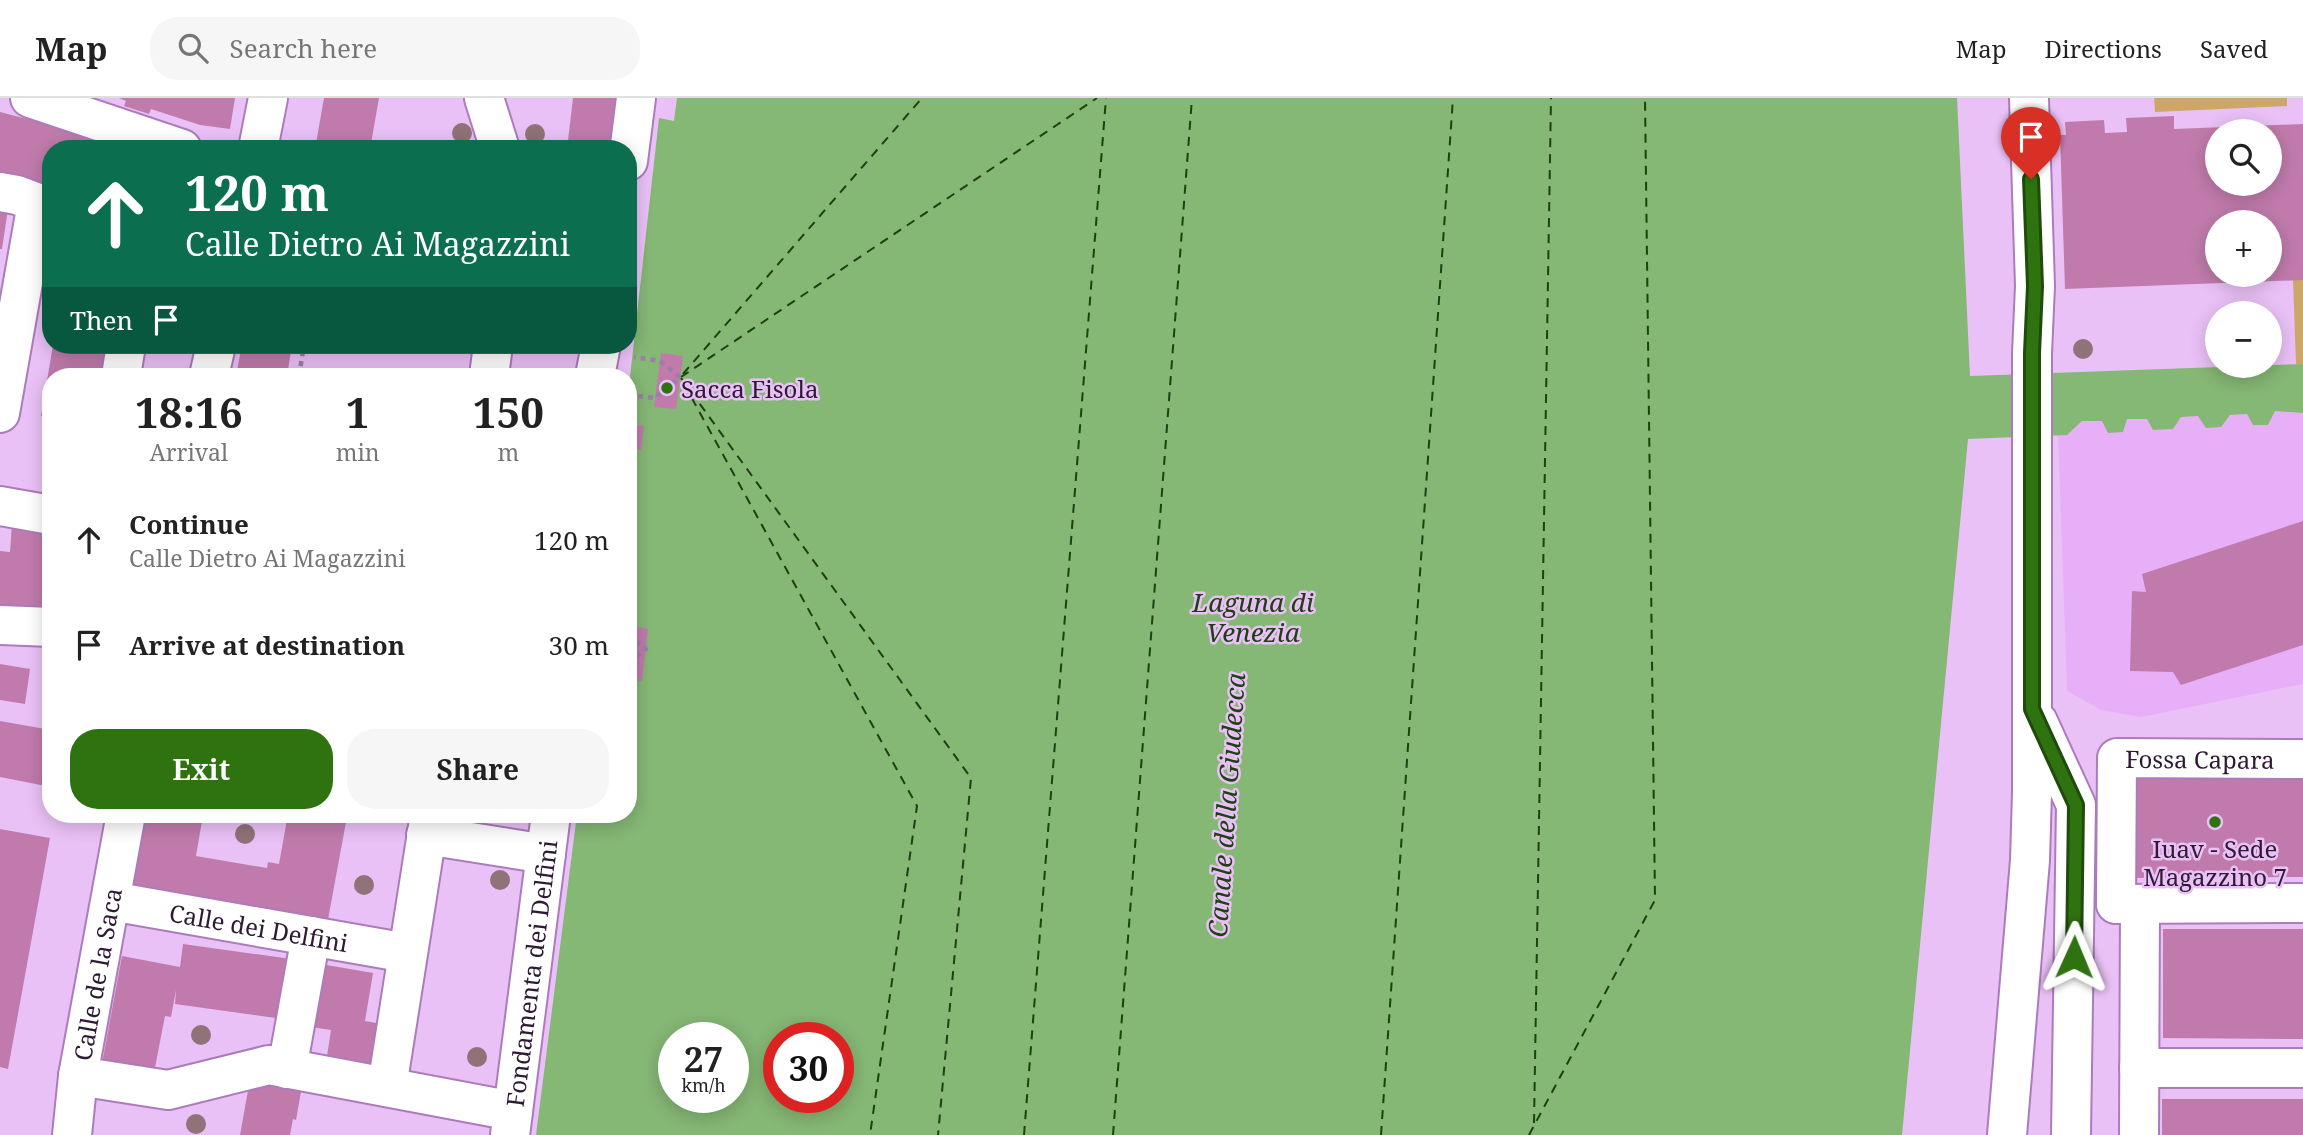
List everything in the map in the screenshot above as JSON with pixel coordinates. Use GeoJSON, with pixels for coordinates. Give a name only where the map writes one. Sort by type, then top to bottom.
{"type":"FeatureCollection","features":[{"type":"Feature","properties":{"kind":"street"},"geometry":{"type":"LineString","coordinates":[[30,98],[155,140]]}},
{"type":"Feature","properties":{"kind":"street"},"geometry":{"type":"LineString","coordinates":[[260,140],[268,98]]}},
{"type":"Feature","properties":{"kind":"street"},"geometry":{"type":"LineString","coordinates":[[484,98],[497,140]]}},
{"type":"Feature","properties":{"kind":"street"},"geometry":{"type":"LineString","coordinates":[[631,140],[636,98]]}},
{"type":"Feature","properties":{"kind":"street"},"geometry":{"type":"LineString","coordinates":[[2007,1135],[2030,860],[2032,353],[2035,286],[2029,98]]}},
{"type":"Feature","properties":{"kind":"street"},"geometry":{"type":"LineString","coordinates":[[0,192],[42,204]]}},
{"type":"Feature","properties":{"kind":"street"},"geometry":{"type":"LineString","coordinates":[[0,412],[8,317],[42,211]]}},
{"type":"Feature","properties":{"kind":"street"},"geometry":{"type":"LineString","coordinates":[[602,368],[614,354]]}},
{"type":"Feature","properties":{"kind":"street"},"geometry":{"type":"LineString","coordinates":[[0,506],[42,513]]}},
{"type":"Feature","properties":{"kind":"street"},"geometry":{"type":"LineString","coordinates":[[0,625],[42,627]]}},
{"type":"Feature","properties":{"kind":"street"},"geometry":{"type":"LineString","coordinates":[[2032,709],[2076,805],[2071,1135]]}},
{"type":"Feature","properties":{"kind":"street","name":"Fossa Capara"},"geometry":{"type":"LineString","coordinates":[[2128,904],[2117,758],[2303,759]]}},
{"type":"Feature","properties":{"kind":"street","name":"Calle de la Saca"},"geometry":{"type":"LineString","coordinates":[[72,1135],[78,1076],[124,823]]}},
{"type":"Feature","properties":{"kind":"street","name":"Fondamenta dei Delfini"},"geometry":{"type":"LineString","coordinates":[[512,1123],[550,823]]}},
{"type":"Feature","properties":{"kind":"street"},"geometry":{"type":"LineString","coordinates":[[387,1087],[428,824],[546,854]]}},
{"type":"Feature","properties":{"kind":"street","name":"Calle dei Delfini"},"geometry":{"type":"LineString","coordinates":[[111,901],[407,953]]}},
{"type":"Feature","properties":{"kind":"street"},"geometry":{"type":"LineString","coordinates":[[2075,908],[2128,904],[2303,904]]}},
{"type":"Feature","properties":{"kind":"street"},"geometry":{"type":"LineString","coordinates":[[2128,904],[2140,1068],[2139,1135]]}},
{"type":"Feature","properties":{"kind":"street"},"geometry":{"type":"LineString","coordinates":[[286,1069],[311,936]]}},
{"type":"Feature","properties":{"kind":"street"},"geometry":{"type":"LineString","coordinates":[[78,1076],[168,1090],[269,1065],[387,1087],[512,1123]]}},
{"type":"Feature","properties":{"kind":"street"},"geometry":{"type":"LineString","coordinates":[[2140,1068],[2303,1068]]}},
{"type":"Feature","properties":{"kind":"path"},"geometry":{"type":"LineString","coordinates":[[630,354],[660,361],[680,377],[655,398],[637,396]]}},
{"type":"Feature","properties":{"kind":"path"},"geometry":{"type":"LineString","coordinates":[[637,642],[646,649],[637,656]]}},
{"type":"Feature","properties":{"kind":"shaded area"},"geometry":{"type":"Polygon","coordinates":[[[2154,98],[2287,98],[2287,106],[2155,112],[2154,98]]]}},
{"type":"Feature","properties":{"kind":"shaded area"},"geometry":{"type":"Polygon","coordinates":[[[2293,280],[2303,280],[2303,364],[2296,364],[2293,280]]]}},
{"type":"Feature","properties":{"kind":"shaded area"},"geometry":{"type":"Polygon","coordinates":[[[2275,411],[2303,413],[2303,684],[2141,717],[2101,710],[2067,691],[2058,435],[2067,435],[2082,421],[2147,418],[2154,430],[2173,429],[2181,417],[2247,414],[2253,425],[2268,425],[2275,411]]]}},
{"type":"Feature","properties":{"kind":"water","name":"Laguna di Venezia"},"geometry":{"type":"Polygon","coordinates":[[[677,98],[1957,98],[1970,376],[2205,368],[2205,378],[2282,378],[2282,365],[2303,364],[2303,413],[2275,411],[2268,425],[2253,425],[2247,414],[2230,415],[2221,427],[2206,428],[2198,416],[2181,417],[2173,429],[2153,430],[2147,419],[2127,419],[2123,432],[2108,433],[2102,421],[2082,421],[2067,435],[1968,439],[1902,1135],[536,1135],[576,823],[637,823],[637,368],[631,368],[633,354],[637,354],[637,315],[659,118],[674,121],[677,98]]]}},
{"type":"Feature","properties":{"kind":"building"},"geometry":{"type":"Polygon","coordinates":[[[119,98],[235,98],[230,129],[200,125],[151,109],[149,114],[124,106],[126,101],[119,98]]]}},
{"type":"Feature","properties":{"kind":"building"},"geometry":{"type":"Polygon","coordinates":[[[324,98],[379,98],[372,140],[317,140],[324,98]]]}},
{"type":"Feature","properties":{"kind":"building"},"geometry":{"type":"Polygon","coordinates":[[[573,98],[623,98],[618,140],[568,140],[573,98]]]}},
{"type":"Feature","properties":{"kind":"building"},"geometry":{"type":"Polygon","coordinates":[[[0,112],[96,140],[42,140],[42,187],[0,175],[0,112]]]}},
{"type":"Feature","properties":{"kind":"building"},"geometry":{"type":"Polygon","coordinates":[[[2174,116],[2174,129],[2205,128],[2205,196],[2282,196],[2282,125],[2303,124],[2303,280],[2282,281],[2282,210],[2205,210],[2205,284],[2065,289],[2060,135],[2066,135],[2065,122],[2104,120],[2105,133],[2127,132],[2126,118],[2174,116]]]}},
{"type":"Feature","properties":{"kind":"building"},"geometry":{"type":"Polygon","coordinates":[[[0,195],[10,196],[2,249],[0,249],[0,195]]]}},
{"type":"Feature","properties":{"kind":"building","name":"Sacca Fisola"},"geometry":{"type":"Polygon","coordinates":[[[661,353],[683,356],[676,409],[654,407],[661,353]]]}},
{"type":"Feature","properties":{"kind":"building"},"geometry":{"type":"Polygon","coordinates":[[[51,354],[106,354],[103,368],[49,368],[51,354]]]}},
{"type":"Feature","properties":{"kind":"building"},"geometry":{"type":"Polygon","coordinates":[[[240,354],[291,354],[288,368],[238,368],[240,354]]]}},
{"type":"Feature","properties":{"kind":"building"},"geometry":{"type":"Polygon","coordinates":[[[637,425],[644,426],[641,450],[637,449],[637,425]]]}},
{"type":"Feature","properties":{"kind":"building"},"geometry":{"type":"Polygon","coordinates":[[[2303,521],[2303,645],[2181,685],[2173,672],[2130,671],[2132,591],[2146,592],[2142,574],[2303,521]]]}},
{"type":"Feature","properties":{"kind":"building"},"geometry":{"type":"Polygon","coordinates":[[[12,524],[42,527],[42,609],[0,605],[0,551],[10,552],[12,524]]]}},
{"type":"Feature","properties":{"kind":"building"},"geometry":{"type":"Polygon","coordinates":[[[637,627],[648,629],[642,681],[637,681],[637,627]]]}},
{"type":"Feature","properties":{"kind":"building"},"geometry":{"type":"Polygon","coordinates":[[[0,664],[30,669],[25,704],[0,700],[0,664]]]}},
{"type":"Feature","properties":{"kind":"building"},"geometry":{"type":"Polygon","coordinates":[[[0,721],[42,728],[42,785],[0,777],[0,721]]]}},
{"type":"Feature","properties":{"kind":"building","name":"Iuav - Sede Magazzino 7"},"geometry":{"type":"Polygon","coordinates":[[[2127,766],[2303,768],[2303,877],[2127,878],[2127,766]]]}},
{"type":"Feature","properties":{"kind":"building"},"geometry":{"type":"Polygon","coordinates":[[[142,823],[202,823],[196,856],[267,868],[268,862],[279,864],[286,823],[346,823],[327,925],[131,890],[142,823]]]}},
{"type":"Feature","properties":{"kind":"building"},"geometry":{"type":"Polygon","coordinates":[[[0,829],[50,838],[8,1069],[0,1067],[0,829]]]}},
{"type":"Feature","properties":{"kind":"building"},"geometry":{"type":"Polygon","coordinates":[[[2163,929],[2303,929],[2303,1039],[2163,1038],[2163,929]]]}},
{"type":"Feature","properties":{"kind":"building"},"geometry":{"type":"Polygon","coordinates":[[[183,944],[291,959],[283,1019],[175,1004],[176,990],[171,1017],[165,1016],[153,1078],[101,1069],[122,956],[180,967],[183,944]]]}},
{"type":"Feature","properties":{"kind":"building"},"geometry":{"type":"Polygon","coordinates":[[[315,963],[373,973],[365,1021],[393,1026],[385,1078],[325,1069],[331,1030],[304,1026],[315,963]]]}},
{"type":"Feature","properties":{"kind":"building"},"geometry":{"type":"Polygon","coordinates":[[[251,1074],[302,1086],[296,1120],[293,1119],[290,1135],[240,1135],[251,1074]]]}},
{"type":"Feature","properties":{"kind":"building"},"geometry":{"type":"Polygon","coordinates":[[[2162,1099],[2303,1099],[2303,1135],[2162,1135],[2162,1099]]]}},
{"type":"Feature","properties":{"kind":"ferry route"},"geometry":{"type":"LineString","coordinates":[[683,374],[922,98]]}},
{"type":"Feature","properties":{"kind":"ferry route"},"geometry":{"type":"LineString","coordinates":[[681,377],[1097,98]]}},
{"type":"Feature","properties":{"kind":"ferry route"},"geometry":{"type":"LineString","coordinates":[[1024,1135],[1106,98]]}},
{"type":"Feature","properties":{"kind":"ferry route"},"geometry":{"type":"LineString","coordinates":[[1113,1135],[1192,98]]}},
{"type":"Feature","properties":{"kind":"ferry route"},"geometry":{"type":"LineString","coordinates":[[1381,1135],[1453,98]]}},
{"type":"Feature","properties":{"kind":"ferry route"},"geometry":{"type":"LineString","coordinates":[[1534,1123],[1551,98]]}},
{"type":"Feature","properties":{"kind":"ferry route"},"geometry":{"type":"LineString","coordinates":[[1529,1135],[1655,900],[1645,98]]}},
{"type":"Feature","properties":{"kind":"ferry route"},"geometry":{"type":"LineString","coordinates":[[681,378],[971,778],[938,1135]]}},
{"type":"Feature","properties":{"kind":"ferry route"},"geometry":{"type":"LineString","coordinates":[[684,384],[917,806],[870,1135]]}},
{"type":"Feature","properties":{"kind":"place","name":"Sacca Fisola"},"geometry":{"type":"Point","coordinates":[667,388]}},
{"type":"Feature","properties":{"kind":"place","name":"Iuav - Sede Magazzino 7"},"geometry":{"type":"Point","coordinates":[2215,822]}},
{"type":"Feature","properties":{"kind":"route"},"geometry":{"type":"LineString","coordinates":[[2031,179],[2035,286],[2032,353],[2032,709],[2076,805],[2074,957]]}},
{"type":"Feature","properties":{"kind":"water label","name":"Canale della Giudecca"},"geometry":{"type":"Point","coordinates":[1226,805]}}]}
